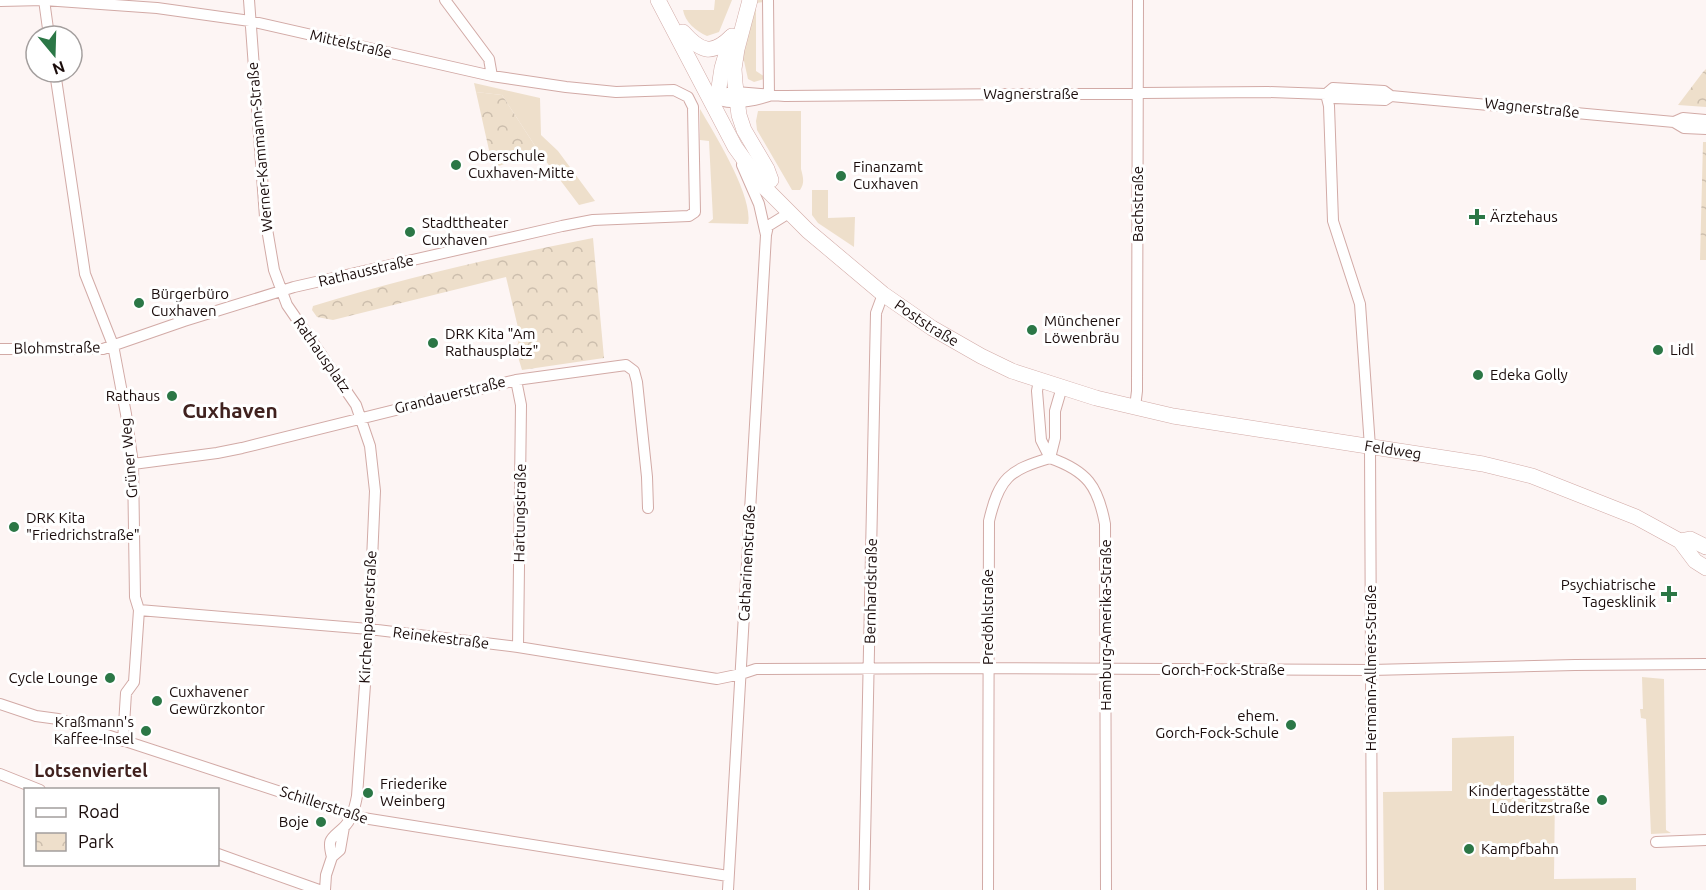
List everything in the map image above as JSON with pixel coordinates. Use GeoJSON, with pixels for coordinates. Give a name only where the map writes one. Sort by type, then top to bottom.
{"type":"FeatureCollection","features":[{"type":"Feature","properties":{"kind":"street","name":"Mittelstraße"},"geometry":{"type":"LineString","coordinates":[[0,1],[44,0],[157,8],[250,21],[492,76],[616,92],[674,90],[688,97],[693,107],[695,212]]}},
{"type":"Feature","properties":{"kind":"street"},"geometry":{"type":"LineString","coordinates":[[44,0],[47,24]]}},
{"type":"Feature","properties":{"kind":"street","name":"Werner-Kammann-Straße"},"geometry":{"type":"LineString","coordinates":[[249,0],[265,217],[268,244],[281,291]]}},
{"type":"Feature","properties":{"kind":"street"},"geometry":{"type":"LineString","coordinates":[[445,0],[489,60],[492,76]]}},
{"type":"Feature","properties":{"kind":"street"},"geometry":{"type":"LineString","coordinates":[[724,97],[722,68],[743,0]]}},
{"type":"Feature","properties":{"kind":"street"},"geometry":{"type":"LineString","coordinates":[[724,97],[734,69],[750,0]]}},
{"type":"Feature","properties":{"kind":"street"},"geometry":{"type":"LineString","coordinates":[[768,0],[769,96]]}},
{"type":"Feature","properties":{"kind":"street","name":"Bachstraße"},"geometry":{"type":"LineString","coordinates":[[1135,407],[1137,391],[1138,0]]}},
{"type":"Feature","properties":{"kind":"street","name":"Poststraße"},"geometry":{"type":"LineString","coordinates":[[660,3],[724,97],[735,147],[764,187],[785,209],[884,294],[932,328],[1012,371],[1096,398]]}},
{"type":"Feature","properties":{"kind":"street","name":"Poststraße"},"geometry":{"type":"LineString","coordinates":[[660,3],[683,32],[724,97],[745,144],[771,180],[785,209]]}},
{"type":"Feature","properties":{"kind":"street"},"geometry":{"type":"LineString","coordinates":[[683,32],[700,48],[712,50],[722,46],[732,36]]}},
{"type":"Feature","properties":{"kind":"street","name":"Grüner Weg"},"geometry":{"type":"LineString","coordinates":[[57,84],[85,274],[113,345],[133,464],[135,597],[140,610],[134,682],[126,693],[123,741]]}},
{"type":"Feature","properties":{"kind":"street","name":"Wagnerstraße"},"geometry":{"type":"LineString","coordinates":[[724,97],[756,93],[769,96],[1326,93],[1334,98],[1385,100],[1391,96],[1674,122],[1684,128],[1706,129]]}},
{"type":"Feature","properties":{"kind":"street","name":"Hermann-Allmers-Straße"},"geometry":{"type":"LineString","coordinates":[[1326,93],[1329,106],[1333,221],[1360,304],[1370,447],[1372,890]]}},
{"type":"Feature","properties":{"kind":"street","name":"Wagnerstraße"},"geometry":{"type":"LineString","coordinates":[[1674,122],[1683,118],[1706,120]]}},
{"type":"Feature","properties":{"kind":"street","name":"Catharinenstraße"},"geometry":{"type":"LineString","coordinates":[[728,890],[766,235],[759,204],[735,147]]}},
{"type":"Feature","properties":{"kind":"street"},"geometry":{"type":"LineString","coordinates":[[766,235],[768,226],[785,209]]}},
{"type":"Feature","properties":{"kind":"street","name":"Rathausstraße"},"geometry":{"type":"LineString","coordinates":[[113,345],[281,291],[593,220],[688,216],[695,212]]}},
{"type":"Feature","properties":{"kind":"street","name":"Rathausplatz"},"geometry":{"type":"LineString","coordinates":[[281,291],[287,305],[356,405],[361,418]]}},
{"type":"Feature","properties":{"kind":"street","name":"Bernhardstraße"},"geometry":{"type":"LineString","coordinates":[[864,890],[876,313],[884,294]]}},
{"type":"Feature","properties":{"kind":"street","name":"Blohmstraße"},"geometry":{"type":"LineString","coordinates":[[0,349],[103,349],[113,345]]}},
{"type":"Feature","properties":{"kind":"street","name":"Grandauerstraße"},"geometry":{"type":"LineString","coordinates":[[133,464],[217,453],[273,441],[516,380],[626,365],[634,371],[637,382],[648,508]]}},
{"type":"Feature","properties":{"kind":"street","name":"Hartungstraße"},"geometry":{"type":"LineString","coordinates":[[516,380],[521,405],[518,647]]}},
{"type":"Feature","properties":{"kind":"street"},"geometry":{"type":"LineString","coordinates":[[1039,380],[1037,392],[1041,440],[1050,458]]}},
{"type":"Feature","properties":{"kind":"street"},"geometry":{"type":"LineString","coordinates":[[1050,458],[1055,438],[1055,411],[1062,387]]}},
{"type":"Feature","properties":{"kind":"street","name":"Feldweg"},"geometry":{"type":"LineString","coordinates":[[1096,398],[1173,416],[1483,464],[1532,476],[1636,517],[1680,541],[1695,561],[1706,568]]}},
{"type":"Feature","properties":{"kind":"street","name":"Kirchenpauerstraße"},"geometry":{"type":"LineString","coordinates":[[352,816],[357,796],[369,629],[375,491],[370,446],[361,418]]}},
{"type":"Feature","properties":{"kind":"street","name":"Predöhlstraße"},"geometry":{"type":"LineString","coordinates":[[988,890],[989,521],[994,500],[1004,482],[1017,469],[1050,458]]}},
{"type":"Feature","properties":{"kind":"street","name":"Hamburg-Amerika-Straße"},"geometry":{"type":"LineString","coordinates":[[1050,458],[1068,464],[1084,475],[1095,488],[1105,524],[1106,890]]}},
{"type":"Feature","properties":{"kind":"street","name":"Feldweg"},"geometry":{"type":"LineString","coordinates":[[1680,541],[1690,539],[1706,547]]}},
{"type":"Feature","properties":{"kind":"street","name":"Reinekestraße"},"geometry":{"type":"LineString","coordinates":[[140,610],[369,629],[518,647],[717,679],[741,674]]}},
{"type":"Feature","properties":{"kind":"street","name":"Gorch-Fock-Straße"},"geometry":{"type":"LineString","coordinates":[[741,674],[756,669],[1371,670],[1582,664],[1706,664]]}},
{"type":"Feature","properties":{"kind":"street","name":"Schillerstraße"},"geometry":{"type":"LineString","coordinates":[[0,704],[36,716],[58,719],[352,816],[728,876]]}},
{"type":"Feature","properties":{"kind":"street"},"geometry":{"type":"LineString","coordinates":[[0,774],[37,788]]}},
{"type":"Feature","properties":{"kind":"street"},"geometry":{"type":"LineString","coordinates":[[326,890],[326,875],[332,857],[329,846],[334,834],[344,827],[352,816]]}},
{"type":"Feature","properties":{"kind":"street"},"geometry":{"type":"LineString","coordinates":[[1656,842],[1706,840]]}},
{"type":"Feature","properties":{"kind":"street"},"geometry":{"type":"LineString","coordinates":[[219,854],[318,890]]}},
{"type":"Feature","properties":{"kind":"green space"},"geometry":{"type":"Polygon","coordinates":[[[715,0],[732,0],[719,32],[707,36],[692,26],[683,10],[714,10],[715,0]]]}},
{"type":"Feature","properties":{"kind":"green space"},"geometry":{"type":"Polygon","coordinates":[[[754,0],[765,0],[765,2],[756,3],[756,71],[765,77],[754,82],[748,79],[744,61],[738,60],[754,0]]]}},
{"type":"Feature","properties":{"kind":"green space"},"geometry":{"type":"Polygon","coordinates":[[[1706,69],[1706,107],[1678,105],[1703,72],[1706,69]]]}},
{"type":"Feature","properties":{"kind":"green space"},"geometry":{"type":"Polygon","coordinates":[[[474,83],[540,98],[541,135],[558,151],[595,201],[579,205],[539,152],[502,95],[476,92],[474,83]]]}},
{"type":"Feature","properties":{"kind":"green space"},"geometry":{"type":"Polygon","coordinates":[[[476,92],[502,95],[539,152],[493,168],[476,92]]]}},
{"type":"Feature","properties":{"kind":"green space"},"geometry":{"type":"Polygon","coordinates":[[[700,109],[732,165],[745,198],[748,224],[708,223],[713,219],[709,141],[700,140],[700,109]]]}},
{"type":"Feature","properties":{"kind":"green space"},"geometry":{"type":"Polygon","coordinates":[[[758,111],[801,111],[803,185],[800,190],[792,190],[757,130],[758,111]]]}},
{"type":"Feature","properties":{"kind":"green space"},"geometry":{"type":"Polygon","coordinates":[[[1703,142],[1706,142],[1706,260],[1700,260],[1703,142]]]}},
{"type":"Feature","properties":{"kind":"green space"},"geometry":{"type":"Polygon","coordinates":[[[812,190],[828,190],[828,218],[855,217],[854,247],[818,223],[812,215],[812,190]]]}},
{"type":"Feature","properties":{"kind":"green space"},"geometry":{"type":"Polygon","coordinates":[[[593,238],[604,358],[522,370],[516,350],[520,336],[506,277],[333,320],[317,317],[312,310],[313,306],[417,277],[593,238]]]}},
{"type":"Feature","properties":{"kind":"green space"},"geometry":{"type":"Polygon","coordinates":[[[1642,677],[1664,679],[1666,830],[1671,833],[1651,834],[1646,719],[1641,718],[1640,709],[1643,709],[1642,677]]]}},
{"type":"Feature","properties":{"kind":"green space","name":"Kampfbahn"},"geometry":{"type":"Polygon","coordinates":[[[1514,736],[1514,789],[1555,788],[1554,879],[1636,878],[1636,890],[1384,890],[1383,792],[1452,791],[1452,738],[1514,736]]]}},
{"type":"Feature","properties":{"kind":"place","name":"Oberschule Cuxhaven-Mitte"},"geometry":{"type":"Point","coordinates":[456,165]}},
{"type":"Feature","properties":{"kind":"place","name":"Finanzamt Cuxhaven"},"geometry":{"type":"Point","coordinates":[841,176]}},
{"type":"Feature","properties":{"kind":"place","name":"Ärztehaus"},"geometry":{"type":"Point","coordinates":[1477,217]}},
{"type":"Feature","properties":{"kind":"place","name":"Stadttheater Cuxhaven"},"geometry":{"type":"Point","coordinates":[410,232]}},
{"type":"Feature","properties":{"kind":"place","name":"Bürgerbüro Cuxhaven"},"geometry":{"type":"Point","coordinates":[139,303]}},
{"type":"Feature","properties":{"kind":"place","name":"Münchener Löwenbräu"},"geometry":{"type":"Point","coordinates":[1032,330]}},
{"type":"Feature","properties":{"kind":"place","name":"DRK Kita \"Am Rathausplatz\""},"geometry":{"type":"Point","coordinates":[433,343]}},
{"type":"Feature","properties":{"kind":"place","name":"Lidl"},"geometry":{"type":"Point","coordinates":[1658,350]}},
{"type":"Feature","properties":{"kind":"place","name":"Edeka Golly"},"geometry":{"type":"Point","coordinates":[1478,375]}},
{"type":"Feature","properties":{"kind":"place","name":"Rathaus"},"geometry":{"type":"Point","coordinates":[172,396]}},
{"type":"Feature","properties":{"kind":"place","name":"DRK Kita \"Friedrichstraße\""},"geometry":{"type":"Point","coordinates":[14,527]}},
{"type":"Feature","properties":{"kind":"place","name":"Psychiatrische Tagesklinik"},"geometry":{"type":"Point","coordinates":[1669,594]}},
{"type":"Feature","properties":{"kind":"place","name":"Cycle Lounge"},"geometry":{"type":"Point","coordinates":[110,678]}},
{"type":"Feature","properties":{"kind":"place","name":"Cuxhavener Gewürzkontor"},"geometry":{"type":"Point","coordinates":[157,701]}},
{"type":"Feature","properties":{"kind":"place","name":"ehem. Gorch-Fock-Schule"},"geometry":{"type":"Point","coordinates":[1291,725]}},
{"type":"Feature","properties":{"kind":"place","name":"Kraßmann's Kaffee-Insel"},"geometry":{"type":"Point","coordinates":[146,731]}},
{"type":"Feature","properties":{"kind":"place","name":"Friederike Weinberg"},"geometry":{"type":"Point","coordinates":[368,793]}},
{"type":"Feature","properties":{"kind":"place","name":"Kindertagesstätte Lüderitzstraße"},"geometry":{"type":"Point","coordinates":[1602,800]}},
{"type":"Feature","properties":{"kind":"place","name":"Boje"},"geometry":{"type":"Point","coordinates":[321,822]}},
{"type":"Feature","properties":{"kind":"place","name":"Kampfbahn"},"geometry":{"type":"Point","coordinates":[1469,849]}},
{"type":"Feature","properties":{"kind":"district","name":"Cuxhaven"},"geometry":{"type":"Point","coordinates":[230,411]}},
{"type":"Feature","properties":{"kind":"district","name":"Lotsenviertel"},"geometry":{"type":"Point","coordinates":[91,771]}}]}
